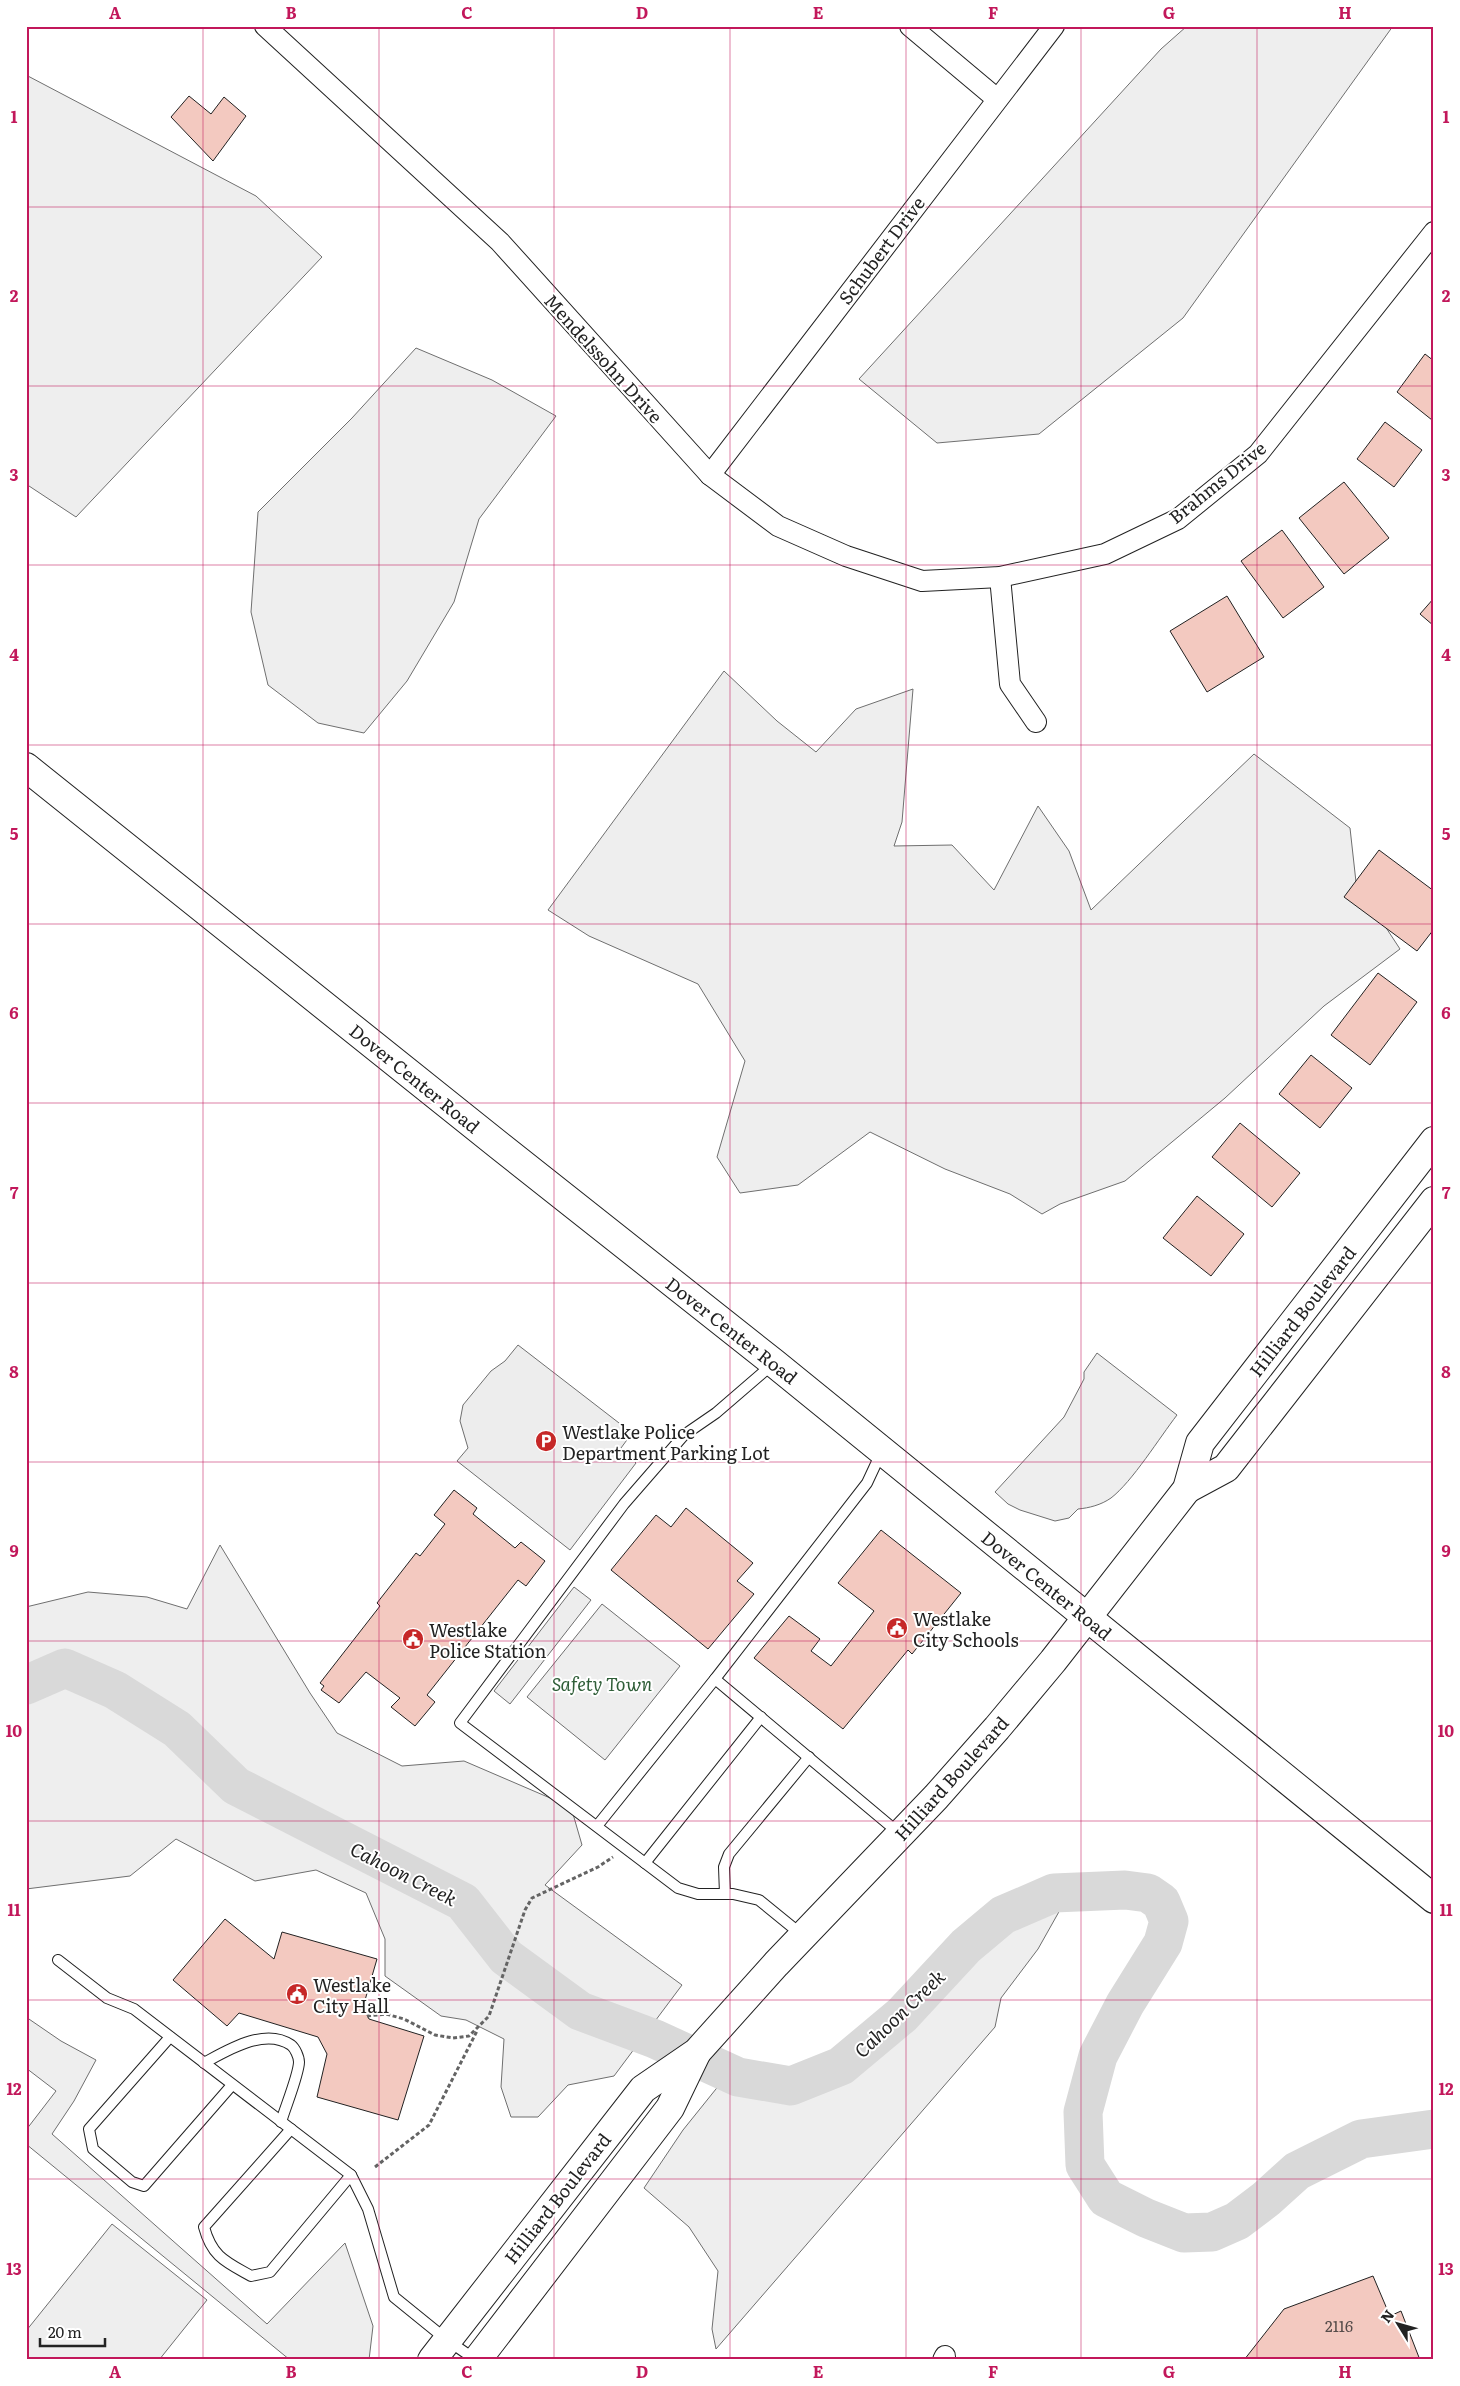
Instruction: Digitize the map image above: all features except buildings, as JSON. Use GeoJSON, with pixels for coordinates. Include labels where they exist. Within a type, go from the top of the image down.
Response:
{"type":"FeatureCollection","features":[{"type":"Feature","properties":{"kind":"main road","name":"Dover Center Road"},"geometry":{"type":"LineString","coordinates":[[26,766],[774,1363],[1434,1898]]}},
{"type":"Feature","properties":{"kind":"main road","name":"Hilliard Boulevard"},"geometry":{"type":"LineString","coordinates":[[439,2350],[643,2089],[697,2052],[742,2000],[900,1834],[997,1728],[1187,1489],[1200,1443],[1434,1141]]}},
{"type":"Feature","properties":{"kind":"main road","name":"Hilliard Boulevard"},"geometry":{"type":"LineString","coordinates":[[1187,1489],[1226,1468],[1434,1201]]}},
{"type":"Feature","properties":{"kind":"main road","name":"Hilliard Boulevard"},"geometry":{"type":"LineString","coordinates":[[476,2360],[670,2108],[697,2052]]}},
{"type":"Feature","properties":{"kind":"street","name":"Mendelssohn Drive"},"geometry":{"type":"LineString","coordinates":[[265,26],[500,242],[710,474],[778,526],[846,556],[922,581],[1000,577]]}},
{"type":"Feature","properties":{"kind":"street"},"geometry":{"type":"LineString","coordinates":[[910,26],[997,98]]}},
{"type":"Feature","properties":{"kind":"street","name":"Schubert Drive"},"geometry":{"type":"LineString","coordinates":[[710,474],[1054,26]]}},
{"type":"Feature","properties":{"kind":"street","name":"Brahms Drive"},"geometry":{"type":"LineString","coordinates":[[1000,577],[1105,554],[1178,520],[1258,454],[1434,232]]}},
{"type":"Feature","properties":{"kind":"street"},"geometry":{"type":"LineString","coordinates":[[1000,577],[1010,684],[1036,722]]}},
{"type":"Feature","properties":{"kind":"lane"},"geometry":{"type":"LineString","coordinates":[[774,1363],[716,1413],[684,1435],[648,1475],[624,1504],[460,1723],[678,1888],[698,1894],[725,1894],[760,1900],[803,1936]]}},
{"type":"Feature","properties":{"kind":"lane"},"geometry":{"type":"LineString","coordinates":[[597,1826],[715,1679],[867,1483],[882,1450]]}},
{"type":"Feature","properties":{"kind":"lane"},"geometry":{"type":"LineString","coordinates":[[715,1679],[900,1834]]}},
{"type":"Feature","properties":{"kind":"lane"},"geometry":{"type":"LineString","coordinates":[[645,1863],[761,1717]]}},
{"type":"Feature","properties":{"kind":"lane"},"geometry":{"type":"LineString","coordinates":[[725,1894],[724,1867],[729,1854],[809,1757]]}},
{"type":"Feature","properties":{"kind":"lane"},"geometry":{"type":"LineString","coordinates":[[58,1960],[106,1998],[134,2009],[351,2176],[368,2210],[394,2297],[439,2350],[476,2360]]}},
{"type":"Feature","properties":{"kind":"lane"},"geometry":{"type":"LineString","coordinates":[[170,2037],[89,2129],[93,2149],[132,2182],[144,2186],[232,2085]]}},
{"type":"Feature","properties":{"kind":"lane"},"geometry":{"type":"LineString","coordinates":[[204,2063],[239,2045],[267,2038],[283,2040],[294,2048],[299,2062],[281,2122]]}},
{"type":"Feature","properties":{"kind":"lane"},"geometry":{"type":"LineString","coordinates":[[291,2129],[204,2227],[208,2244],[223,2260],[251,2276],[270,2272],[351,2176]]}},
{"type":"Feature","properties":{"kind":"path"},"geometry":{"type":"LineString","coordinates":[[375,2168],[429,2125],[478,2030],[489,2016],[525,1910],[532,1898],[598,1867],[624,1847]]}},
{"type":"Feature","properties":{"kind":"path"},"geometry":{"type":"LineString","coordinates":[[368,2016],[386,2014],[404,2019],[435,2035],[453,2038],[469,2036],[478,2030]]}},
{"type":"Feature","properties":{"kind":"green space"},"geometry":{"type":"Polygon","coordinates":[[[1187,26],[1393,26],[1183,318],[1039,434],[937,443],[859,379],[1161,49],[1187,26]]]}},
{"type":"Feature","properties":{"kind":"green space"},"geometry":{"type":"Polygon","coordinates":[[[26,75],[256,196],[322,257],[76,517],[26,484],[26,75]]]}},
{"type":"Feature","properties":{"kind":"green space"},"geometry":{"type":"Polygon","coordinates":[[[416,348],[492,380],[556,416],[479,519],[454,602],[407,681],[364,733],[318,723],[268,685],[251,612],[258,512],[352,418],[416,348]]]}},
{"type":"Feature","properties":{"kind":"green space"},"geometry":{"type":"Polygon","coordinates":[[[724,671],[777,721],[816,752],[856,709],[913,689],[902,822],[894,846],[952,845],[994,890],[1038,806],[1069,851],[1091,910],[1254,754],[1350,828],[1356,882],[1400,949],[1324,1006],[1225,1098],[1125,1181],[1060,1204],[1042,1214],[1010,1194],[945,1169],[870,1132],[798,1185],[740,1193],[717,1157],[745,1061],[698,984],[589,936],[548,910],[724,671]]]}},
{"type":"Feature","properties":{"kind":"green space"},"geometry":{"type":"Polygon","coordinates":[[[1097,1353],[1177,1415],[1146,1459],[1111,1498],[1095,1506],[1078,1509],[1069,1518],[1055,1521],[1020,1510],[1008,1504],[995,1492],[1064,1417],[1084,1379],[1084,1372],[1097,1353]]]}},
{"type":"Feature","properties":{"kind":"green space"},"geometry":{"type":"Polygon","coordinates":[[[220,1545],[310,1693],[337,1733],[402,1766],[464,1761],[571,1807],[582,1845],[545,1885],[682,1985],[614,2076],[568,2085],[538,2117],[511,2117],[501,2087],[504,2039],[466,2020],[441,2016],[385,1976],[385,1939],[366,1893],[316,1870],[255,1881],[176,1839],[130,1876],[26,1889],[26,1607],[88,1592],[147,1597],[187,1609],[220,1545]]]}},
{"type":"Feature","properties":{"kind":"green space","name":"Safety Town"},"geometry":{"type":"Polygon","coordinates":[[[602,1604],[680,1666],[605,1760],[527,1697],[602,1604]]]}},
{"type":"Feature","properties":{"kind":"green space"},"geometry":{"type":"Polygon","coordinates":[[[1054,1893],[1065,1901],[1038,1949],[1001,1998],[995,2027],[716,2349],[712,2329],[718,2271],[689,2227],[644,2188],[683,2130],[720,2084],[738,2077],[791,2086],[841,2066],[902,2015],[966,1946],[1003,1915],[1054,1893]]]}},
{"type":"Feature","properties":{"kind":"green space"},"geometry":{"type":"Polygon","coordinates":[[[26,2017],[61,2041],[96,2060],[74,2101],[52,2134],[267,2324],[345,2243],[373,2326],[369,2360],[290,2360],[26,2144],[26,2130],[56,2091],[26,2068],[26,2017]]]}},
{"type":"Feature","properties":{"kind":"green space"},"geometry":{"type":"Polygon","coordinates":[[[112,2224],[207,2300],[159,2360],[26,2360],[26,2331],[112,2224]]]}},
{"type":"Feature","properties":{"kind":"shaded area","name":"Westlake Police Department Parking Lot"},"geometry":{"type":"Polygon","coordinates":[[[518,1345],[632,1433],[621,1448],[636,1463],[570,1550],[457,1461],[468,1448],[460,1421],[463,1405],[491,1371],[505,1361],[518,1345]]]}},
{"type":"Feature","properties":{"kind":"shaded area"},"geometry":{"type":"Polygon","coordinates":[[[574,1587],[591,1600],[510,1704],[494,1691],[574,1587]]]}},
{"type":"Feature","properties":{"kind":"waterway","name":"Cahoon Creek"},"geometry":{"type":"LineString","coordinates":[[26,1685],[65,1668],[115,1690],[177,1729],[236,1786],[463,1902],[506,1957],[580,2011],[655,2039],[738,2077],[791,2086],[841,2066],[902,2015],[966,1946],[1003,1915],[1054,1893],[1125,1890],[1148,1893],[1161,1902],[1169,1921],[1163,1943],[1125,2004],[1098,2056],[1083,2112],[1085,2165],[1106,2198],[1146,2218],[1184,2233],[1212,2232],[1237,2221],[1266,2199],[1297,2171],[1361,2139],[1434,2129]]}},
{"type":"Feature","properties":{"kind":"place","name":"Westlake Police Department Parking Lot"},"geometry":{"type":"Point","coordinates":[546,1441]}},
{"type":"Feature","properties":{"kind":"place","name":"Westlake City Schools"},"geometry":{"type":"Point","coordinates":[897,1628]}},
{"type":"Feature","properties":{"kind":"place","name":"Westlake Police Station"},"geometry":{"type":"Point","coordinates":[413,1639]}},
{"type":"Feature","properties":{"kind":"place","name":"Westlake City Hall"},"geometry":{"type":"Point","coordinates":[297,1994]}}]}
